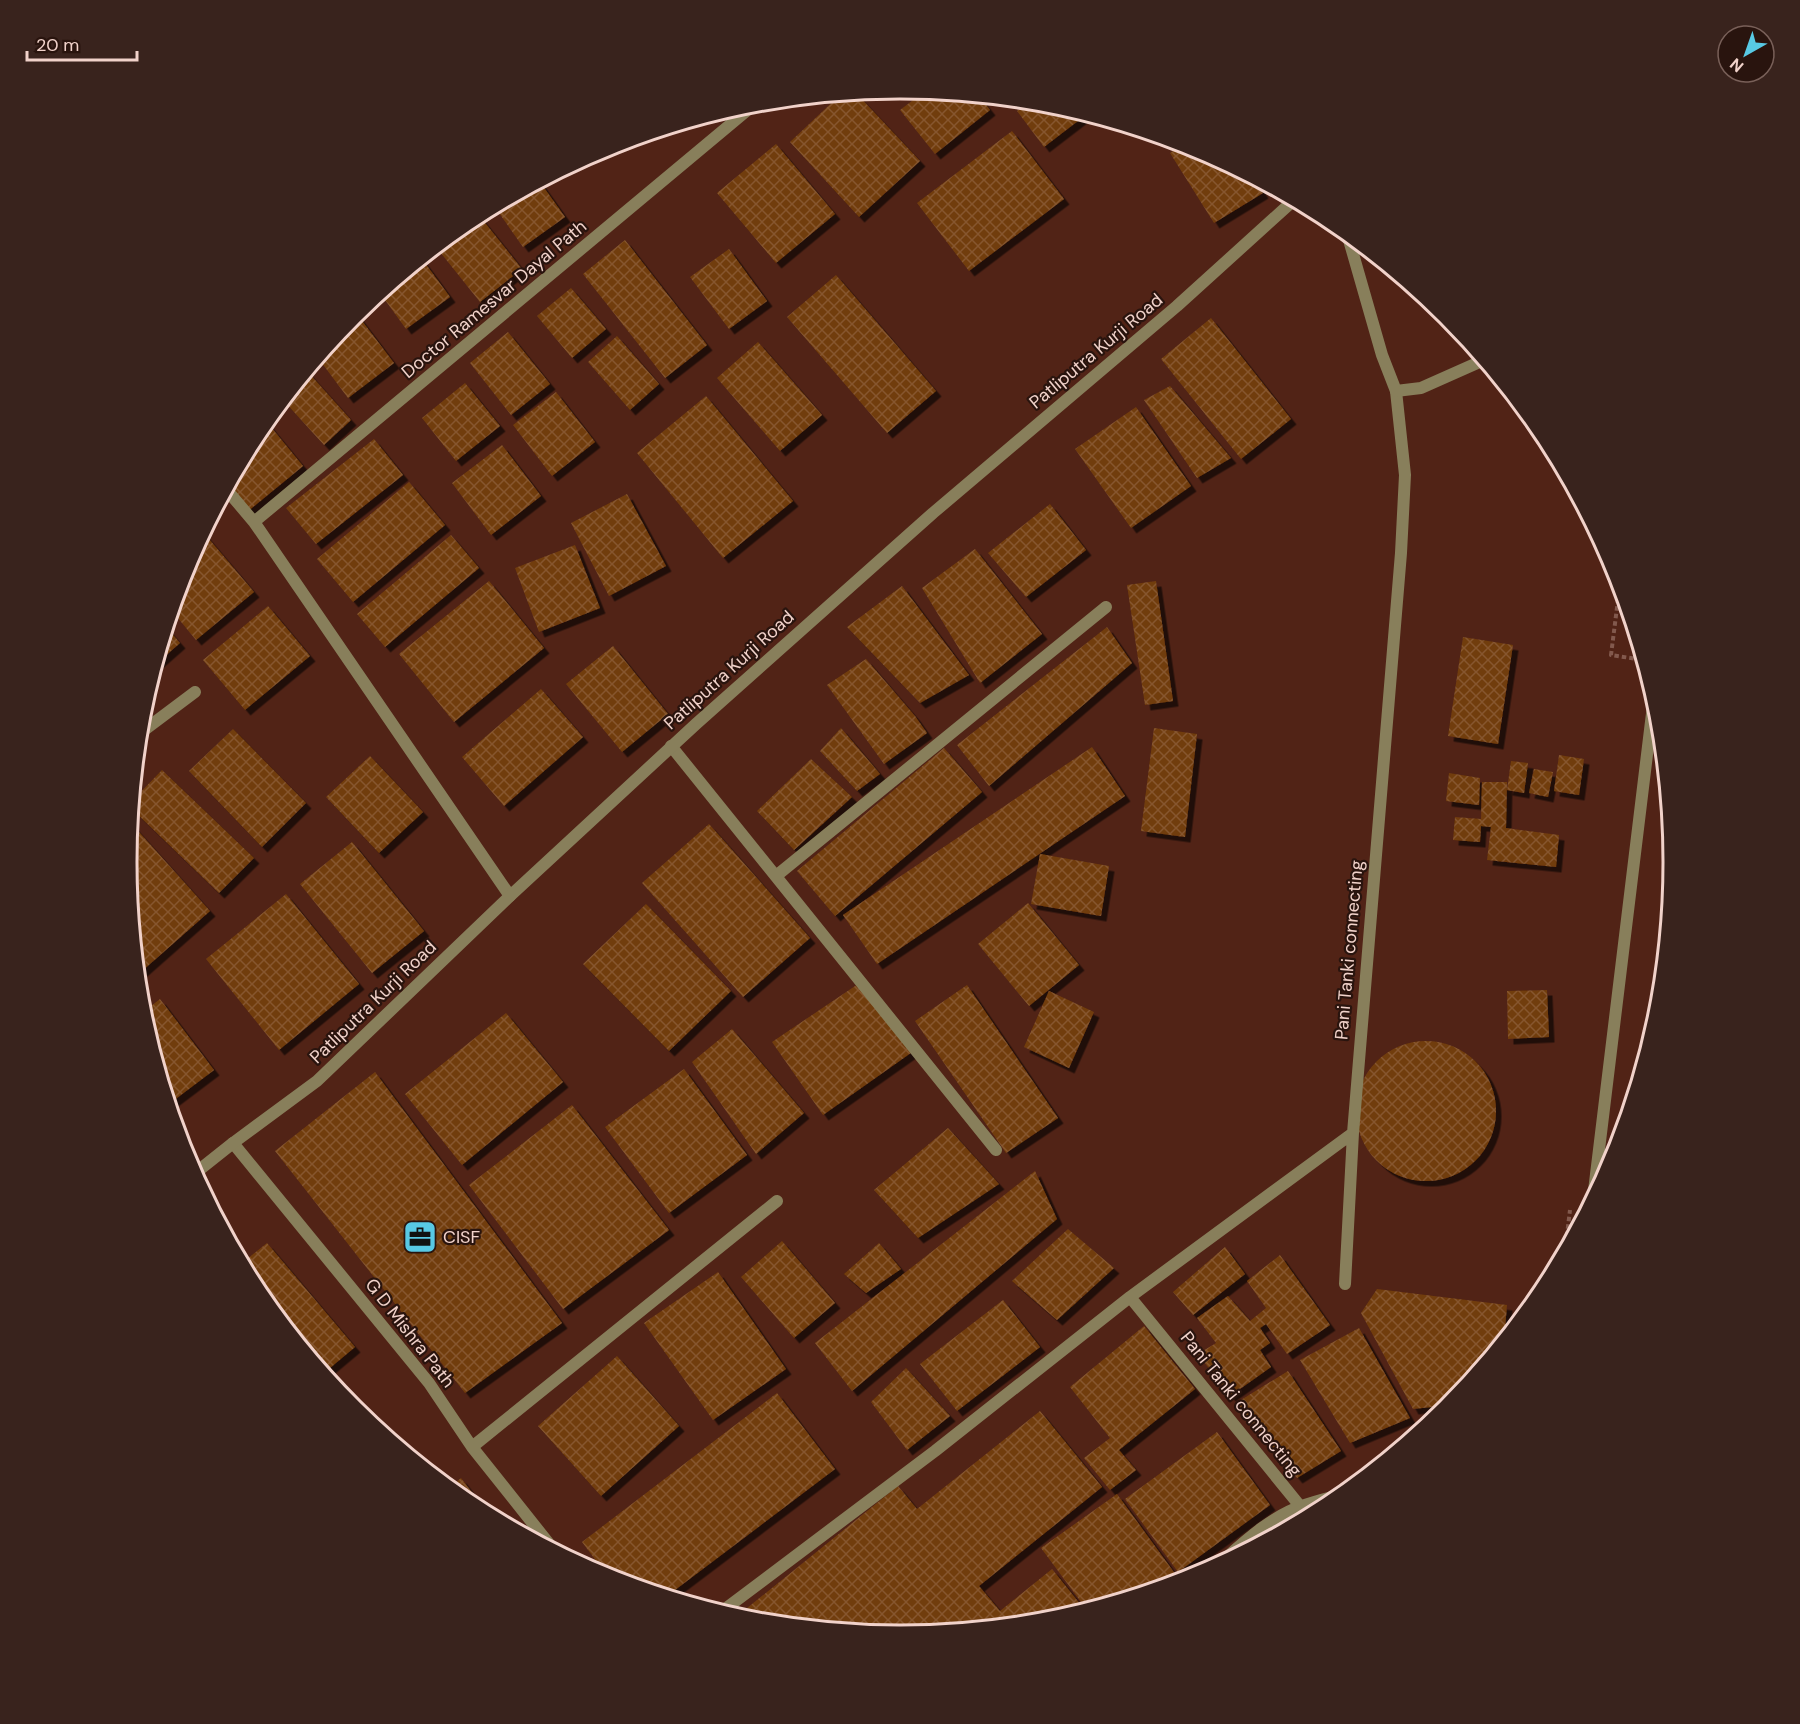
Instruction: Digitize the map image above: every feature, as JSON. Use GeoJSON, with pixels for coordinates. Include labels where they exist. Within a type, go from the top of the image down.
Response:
{"type":"FeatureCollection","features":[{"type":"Feature","properties":{"kind":"street","name":"Doctor Ramesvar Dayal Path"},"geometry":{"type":"LineString","coordinates":[[254,522],[740,117]]}},
{"type":"Feature","properties":{"kind":"street","name":"Patliputra Kurji Road"},"geometry":{"type":"LineString","coordinates":[[202,1168],[317,1081],[671,746],[933,513],[1177,306],[1288,205]]}},
{"type":"Feature","properties":{"kind":"street","name":"Pani Tanki connecting"},"geometry":{"type":"LineString","coordinates":[[1345,1284],[1353,1133],[1405,476],[1396,391],[1382,355],[1351,248]]}},
{"type":"Feature","properties":{"kind":"street"},"geometry":{"type":"LineString","coordinates":[[1396,391],[1421,388],[1477,363]]}},
{"type":"Feature","properties":{"kind":"street"},"geometry":{"type":"LineString","coordinates":[[231,495],[254,522],[510,896]]}},
{"type":"Feature","properties":{"kind":"street"},"geometry":{"type":"LineString","coordinates":[[776,876],[1106,607]]}},
{"type":"Feature","properties":{"kind":"street"},"geometry":{"type":"LineString","coordinates":[[150,727],[195,692]]}},
{"type":"Feature","properties":{"kind":"street"},"geometry":{"type":"LineString","coordinates":[[1596,1173],[1650,727]]}},
{"type":"Feature","properties":{"kind":"street"},"geometry":{"type":"LineString","coordinates":[[671,746],[996,1150]]}},
{"type":"Feature","properties":{"kind":"street"},"geometry":{"type":"LineString","coordinates":[[730,1605],[935,1451],[1130,1297],[1353,1133]]}},
{"type":"Feature","properties":{"kind":"street","name":"G D Mishra Path"},"geometry":{"type":"LineString","coordinates":[[233,1143],[429,1383],[472,1447],[542,1535]]}},
{"type":"Feature","properties":{"kind":"street"},"geometry":{"type":"LineString","coordinates":[[472,1447],[777,1201]]}},
{"type":"Feature","properties":{"kind":"street","name":"Pani Tanki connecting"},"geometry":{"type":"LineString","coordinates":[[1130,1297],[1300,1506]]}},
{"type":"Feature","properties":{"kind":"street"},"geometry":{"type":"LineString","coordinates":[[1243,1543],[1276,1519],[1300,1506],[1315,1502]]}},
{"type":"Feature","properties":{"kind":"path"},"geometry":{"type":"LineString","coordinates":[[1618,603],[1611,655],[1635,659]]}},
{"type":"Feature","properties":{"kind":"building"},"geometry":{"type":"Polygon","coordinates":[[[863,100],[920,161],[859,217],[790,142],[832,103],[863,100]]]}},
{"type":"Feature","properties":{"kind":"building"},"geometry":{"type":"Polygon","coordinates":[[[914,100],[986,105],[990,110],[935,154],[900,110],[914,100]]]}},
{"type":"Feature","properties":{"kind":"building"},"geometry":{"type":"Polygon","coordinates":[[[1019,109],[1078,121],[1044,147],[1017,111],[1019,109]]]}},
{"type":"Feature","properties":{"kind":"building"},"geometry":{"type":"Polygon","coordinates":[[[1012,131],[1064,199],[969,271],[917,203],[1012,131]]]}},
{"type":"Feature","properties":{"kind":"building"},"geometry":{"type":"Polygon","coordinates":[[[776,144],[835,214],[776,263],[717,193],[776,144]]]}},
{"type":"Feature","properties":{"kind":"building"},"geometry":{"type":"Polygon","coordinates":[[[1174,150],[1192,157],[1263,193],[1214,223],[1170,153],[1174,150]]]}},
{"type":"Feature","properties":{"kind":"building"},"geometry":{"type":"Polygon","coordinates":[[[544,188],[565,217],[523,247],[499,213],[544,188]]]}},
{"type":"Feature","properties":{"kind":"building"},"geometry":{"type":"Polygon","coordinates":[[[485,222],[522,269],[480,302],[441,253],[485,222]]]}},
{"type":"Feature","properties":{"kind":"building"},"geometry":{"type":"Polygon","coordinates":[[[625,240],[707,345],[665,378],[583,274],[625,240]]]}},
{"type":"Feature","properties":{"kind":"building"},"geometry":{"type":"Polygon","coordinates":[[[729,249],[767,301],[729,329],[690,277],[729,249]]]}},
{"type":"Feature","properties":{"kind":"building"},"geometry":{"type":"Polygon","coordinates":[[[426,265],[450,297],[406,329],[385,299],[426,265]]]}},
{"type":"Feature","properties":{"kind":"building"},"geometry":{"type":"Polygon","coordinates":[[[836,275],[936,391],[887,433],[787,317],[836,275]]]}},
{"type":"Feature","properties":{"kind":"building"},"geometry":{"type":"Polygon","coordinates":[[[571,288],[606,329],[572,358],[537,316],[571,288]]]}},
{"type":"Feature","properties":{"kind":"building"},"geometry":{"type":"Polygon","coordinates":[[[1211,318],[1291,419],[1241,459],[1161,359],[1211,318]]]}},
{"type":"Feature","properties":{"kind":"building"},"geometry":{"type":"Polygon","coordinates":[[[362,320],[394,363],[348,398],[322,364],[362,320]]]}},
{"type":"Feature","properties":{"kind":"building"},"geometry":{"type":"Polygon","coordinates":[[[508,332],[550,384],[511,415],[470,363],[508,332]]]}},
{"type":"Feature","properties":{"kind":"building"},"geometry":{"type":"Polygon","coordinates":[[[617,336],[659,384],[630,410],[588,362],[617,336]]]}},
{"type":"Feature","properties":{"kind":"building"},"geometry":{"type":"Polygon","coordinates":[[[758,342],[822,415],[780,451],[717,378],[758,342]]]}},
{"type":"Feature","properties":{"kind":"building"},"geometry":{"type":"Polygon","coordinates":[[[312,377],[351,420],[324,445],[289,406],[312,377]]]}},
{"type":"Feature","properties":{"kind":"building"},"geometry":{"type":"Polygon","coordinates":[[[465,383],[500,426],[456,461],[422,418],[465,383]]]}},
{"type":"Feature","properties":{"kind":"building"},"geometry":{"type":"Polygon","coordinates":[[[1170,386],[1231,458],[1197,478],[1144,400],[1170,386]]]}},
{"type":"Feature","properties":{"kind":"building"},"geometry":{"type":"Polygon","coordinates":[[[556,392],[595,442],[552,476],[513,425],[556,392]]]}},
{"type":"Feature","properties":{"kind":"building"},"geometry":{"type":"Polygon","coordinates":[[[706,396],[793,501],[723,558],[637,453],[706,396]]]}},
{"type":"Feature","properties":{"kind":"building"},"geometry":{"type":"Polygon","coordinates":[[[1136,407],[1191,486],[1131,528],[1075,449],[1136,407]]]}},
{"type":"Feature","properties":{"kind":"building"},"geometry":{"type":"Polygon","coordinates":[[[273,429],[303,466],[247,512],[232,494],[273,429]]]}},
{"type":"Feature","properties":{"kind":"building"},"geometry":{"type":"Polygon","coordinates":[[[374,439],[403,475],[316,544],[286,508],[374,439]]]}},
{"type":"Feature","properties":{"kind":"building"},"geometry":{"type":"Polygon","coordinates":[[[502,445],[541,496],[491,535],[452,483],[502,445]]]}},
{"type":"Feature","properties":{"kind":"building"},"geometry":{"type":"Polygon","coordinates":[[[409,482],[445,525],[353,602],[317,559],[409,482]]]}},
{"type":"Feature","properties":{"kind":"building"},"geometry":{"type":"Polygon","coordinates":[[[627,494],[666,566],[609,596],[571,523],[627,494]]]}},
{"type":"Feature","properties":{"kind":"building"},"geometry":{"type":"Polygon","coordinates":[[[1050,504],[1086,550],[1026,597],[988,553],[1050,504]]]}},
{"type":"Feature","properties":{"kind":"building"},"geometry":{"type":"Polygon","coordinates":[[[451,535],[479,568],[385,647],[357,614],[451,535]]]}},
{"type":"Feature","properties":{"kind":"building"},"geometry":{"type":"Polygon","coordinates":[[[209,539],[254,592],[196,640],[177,617],[209,539]]]}},
{"type":"Feature","properties":{"kind":"building"},"geometry":{"type":"Polygon","coordinates":[[[575,545],[600,608],[539,632],[515,568],[575,545]]]}},
{"type":"Feature","properties":{"kind":"building"},"geometry":{"type":"Polygon","coordinates":[[[975,549],[1042,634],[980,683],[922,588],[975,549]]]}},
{"type":"Feature","properties":{"kind":"building"},"geometry":{"type":"Polygon","coordinates":[[[489,581],[544,648],[454,722],[399,654],[489,581]]]}},
{"type":"Feature","properties":{"kind":"building"},"geometry":{"type":"Polygon","coordinates":[[[1156,581],[1173,701],[1145,705],[1127,585],[1156,581]]]}},
{"type":"Feature","properties":{"kind":"building"},"geometry":{"type":"Polygon","coordinates":[[[902,586],[969,675],[920,703],[847,627],[902,586]]]}},
{"type":"Feature","properties":{"kind":"building"},"geometry":{"type":"Polygon","coordinates":[[[268,606],[310,656],[245,710],[203,660],[268,606]]]}},
{"type":"Feature","properties":{"kind":"building"},"geometry":{"type":"Polygon","coordinates":[[[1107,627],[1132,663],[989,786],[957,745],[1107,627]]]}},
{"type":"Feature","properties":{"kind":"building"},"geometry":{"type":"Polygon","coordinates":[[[172,634],[180,643],[166,656],[172,634]]]}},
{"type":"Feature","properties":{"kind":"building"},"geometry":{"type":"Polygon","coordinates":[[[1463,637],[1513,645],[1498,744],[1448,736],[1463,637]]]}},
{"type":"Feature","properties":{"kind":"building"},"geometry":{"type":"Polygon","coordinates":[[[613,646],[668,714],[622,752],[566,684],[613,646]]]}},
{"type":"Feature","properties":{"kind":"building"},"geometry":{"type":"Polygon","coordinates":[[[866,659],[927,733],[884,764],[827,685],[866,659]]]}},
{"type":"Feature","properties":{"kind":"building"},"geometry":{"type":"Polygon","coordinates":[[[541,689],[583,737],[504,806],[462,757],[541,689]]]}},
{"type":"Feature","properties":{"kind":"building"},"geometry":{"type":"Polygon","coordinates":[[[841,728],[880,774],[857,791],[820,751],[841,728]]]}},
{"type":"Feature","properties":{"kind":"building"},"geometry":{"type":"Polygon","coordinates":[[[1154,728],[1197,734],[1185,837],[1141,831],[1154,728]]]}},
{"type":"Feature","properties":{"kind":"building"},"geometry":{"type":"Polygon","coordinates":[[[233,729],[306,803],[262,847],[189,771],[233,729]]]}},
{"type":"Feature","properties":{"kind":"building"},"geometry":{"type":"Polygon","coordinates":[[[1092,747],[1125,796],[877,964],[843,915],[1092,747]]]}},
{"type":"Feature","properties":{"kind":"building"},"geometry":{"type":"Polygon","coordinates":[[[944,748],[982,792],[835,916],[797,871],[944,748]]]}},
{"type":"Feature","properties":{"kind":"building"},"geometry":{"type":"Polygon","coordinates":[[[1559,755],[1584,759],[1579,795],[1554,791],[1559,755]]]}},
{"type":"Feature","properties":{"kind":"building"},"geometry":{"type":"Polygon","coordinates":[[[370,756],[423,812],[379,853],[326,797],[370,756]]]}},
{"type":"Feature","properties":{"kind":"building"},"geometry":{"type":"Polygon","coordinates":[[[811,759],[852,797],[794,850],[757,811],[811,759]]]}},
{"type":"Feature","properties":{"kind":"building"},"geometry":{"type":"Polygon","coordinates":[[[1511,761],[1528,763],[1524,793],[1507,790],[1511,761]]]}},
{"type":"Feature","properties":{"kind":"building"},"geometry":{"type":"Polygon","coordinates":[[[1534,769],[1553,772],[1548,797],[1529,793],[1534,769]]]}},
{"type":"Feature","properties":{"kind":"building"},"geometry":{"type":"Polygon","coordinates":[[[162,770],[254,858],[219,893],[139,816],[141,792],[162,770]]]}},
{"type":"Feature","properties":{"kind":"building"},"geometry":{"type":"Polygon","coordinates":[[[1449,773],[1480,778],[1479,805],[1446,801],[1449,773]]]}},
{"type":"Feature","properties":{"kind":"building"},"geometry":{"type":"Polygon","coordinates":[[[1482,782],[1507,782],[1506,828],[1559,835],[1556,867],[1487,860],[1491,827],[1481,826],[1480,842],[1453,840],[1455,817],[1481,819],[1482,782]]]}},
{"type":"Feature","properties":{"kind":"building"},"geometry":{"type":"Polygon","coordinates":[[[709,824],[810,938],[743,997],[642,883],[709,824]]]}},
{"type":"Feature","properties":{"kind":"building"},"geometry":{"type":"Polygon","coordinates":[[[138,831],[210,911],[145,968],[139,912],[138,831]]]}},
{"type":"Feature","properties":{"kind":"building"},"geometry":{"type":"Polygon","coordinates":[[[352,842],[424,931],[372,973],[300,884],[352,842]]]}},
{"type":"Feature","properties":{"kind":"building"},"geometry":{"type":"Polygon","coordinates":[[[1040,854],[1109,866],[1101,916],[1031,904],[1040,854]]]}},
{"type":"Feature","properties":{"kind":"building"},"geometry":{"type":"Polygon","coordinates":[[[286,894],[359,984],[279,1050],[206,959],[286,894]]]}},
{"type":"Feature","properties":{"kind":"building"},"geometry":{"type":"Polygon","coordinates":[[[1028,903],[1079,965],[1029,1006],[978,944],[1028,903]]]}},
{"type":"Feature","properties":{"kind":"building"},"geometry":{"type":"Polygon","coordinates":[[[646,904],[731,991],[669,1051],[583,964],[646,904]]]}},
{"type":"Feature","properties":{"kind":"building"},"geometry":{"type":"Polygon","coordinates":[[[861,982],[915,1050],[823,1115],[772,1042],[861,982]]]}},
{"type":"Feature","properties":{"kind":"building"},"geometry":{"type":"Polygon","coordinates":[[[967,985],[1058,1118],[1006,1153],[915,1021],[967,985]]]}},
{"type":"Feature","properties":{"kind":"building"},"geometry":{"type":"Polygon","coordinates":[[[1547,990],[1549,1037],[1508,1039],[1507,991],[1547,990]]]}},
{"type":"Feature","properties":{"kind":"building"},"geometry":{"type":"Polygon","coordinates":[[[1049,991],[1094,1012],[1069,1068],[1024,1047],[1049,991]]]}},
{"type":"Feature","properties":{"kind":"building"},"geometry":{"type":"Polygon","coordinates":[[[160,999],[214,1070],[175,1100],[163,1059],[151,1006],[160,999]]]}},
{"type":"Feature","properties":{"kind":"building"},"geometry":{"type":"Polygon","coordinates":[[[506,1013],[563,1082],[462,1165],[405,1094],[506,1013]]]}},
{"type":"Feature","properties":{"kind":"building"},"geometry":{"type":"Polygon","coordinates":[[[732,1029],[804,1113],[756,1154],[692,1062],[732,1029]]]}},
{"type":"Feature","properties":{"kind":"building"},"geometry":{"type":"Polygon","coordinates":[[[1426,1041],[1453,1047],[1465,1053],[1475,1062],[1484,1072],[1490,1084],[1496,1111],[1490,1138],[1484,1150],[1475,1160],[1465,1169],[1453,1175],[1426,1181],[1399,1175],[1387,1169],[1377,1160],[1368,1150],[1362,1138],[1356,1111],[1362,1084],[1368,1072],[1377,1062],[1387,1053],[1399,1047],[1426,1041]]]}},
{"type":"Feature","properties":{"kind":"building"},"geometry":{"type":"Polygon","coordinates":[[[684,1069],[747,1155],[669,1213],[605,1127],[684,1069]]]}},
{"type":"Feature","properties":{"kind":"building","name":"CISF"},"geometry":{"type":"Polygon","coordinates":[[[375,1072],[562,1323],[465,1393],[275,1151],[375,1072]]]}},
{"type":"Feature","properties":{"kind":"building"},"geometry":{"type":"Polygon","coordinates":[[[572,1105],[669,1230],[563,1309],[469,1185],[572,1105]]]}},
{"type":"Feature","properties":{"kind":"building"},"geometry":{"type":"Polygon","coordinates":[[[948,1128],[999,1184],[918,1238],[874,1190],[948,1128]]]}},
{"type":"Feature","properties":{"kind":"building"},"geometry":{"type":"Polygon","coordinates":[[[1035,1171],[1057,1219],[852,1391],[815,1343],[1035,1171]]]}},
{"type":"Feature","properties":{"kind":"building"},"geometry":{"type":"Polygon","coordinates":[[[1068,1229],[1114,1268],[1057,1320],[1012,1281],[1068,1229]]]}},
{"type":"Feature","properties":{"kind":"building"},"geometry":{"type":"Polygon","coordinates":[[[782,1241],[835,1303],[794,1338],[741,1277],[782,1241]]]}},
{"type":"Feature","properties":{"kind":"building"},"geometry":{"type":"Polygon","coordinates":[[[267,1243],[355,1347],[329,1369],[295,1326],[248,1258],[267,1243]]]}},
{"type":"Feature","properties":{"kind":"building"},"geometry":{"type":"Polygon","coordinates":[[[879,1243],[901,1269],[866,1293],[844,1274],[879,1243]]]}},
{"type":"Feature","properties":{"kind":"building"},"geometry":{"type":"Polygon","coordinates":[[[1225,1247],[1245,1274],[1193,1315],[1173,1292],[1225,1247]]]}},
{"type":"Feature","properties":{"kind":"building"},"geometry":{"type":"Polygon","coordinates":[[[1280,1255],[1330,1325],[1287,1354],[1266,1324],[1260,1328],[1270,1343],[1260,1350],[1271,1367],[1230,1396],[1198,1354],[1216,1343],[1197,1318],[1228,1296],[1250,1321],[1266,1308],[1247,1281],[1280,1255]]]}},
{"type":"Feature","properties":{"kind":"building"},"geometry":{"type":"Polygon","coordinates":[[[718,1272],[786,1369],[713,1420],[644,1323],[718,1272]]]}},
{"type":"Feature","properties":{"kind":"building"},"geometry":{"type":"Polygon","coordinates":[[[1377,1289],[1507,1305],[1505,1326],[1474,1365],[1435,1407],[1413,1409],[1361,1313],[1377,1289]]]}},
{"type":"Feature","properties":{"kind":"building"},"geometry":{"type":"Polygon","coordinates":[[[1003,1300],[1040,1347],[957,1411],[920,1364],[1003,1300]]]}},
{"type":"Feature","properties":{"kind":"building"},"geometry":{"type":"Polygon","coordinates":[[[1144,1326],[1195,1389],[1119,1450],[1136,1470],[1110,1490],[1084,1458],[1110,1438],[1070,1387],[1144,1326]]]}},
{"type":"Feature","properties":{"kind":"building"},"geometry":{"type":"Polygon","coordinates":[[[1359,1328],[1410,1418],[1350,1443],[1300,1360],[1359,1328]]]}},
{"type":"Feature","properties":{"kind":"building"},"geometry":{"type":"Polygon","coordinates":[[[617,1356],[679,1426],[601,1496],[538,1426],[617,1356]]]}},
{"type":"Feature","properties":{"kind":"building"},"geometry":{"type":"Polygon","coordinates":[[[906,1368],[950,1416],[907,1450],[871,1402],[906,1368]]]}},
{"type":"Feature","properties":{"kind":"building"},"geometry":{"type":"Polygon","coordinates":[[[1288,1371],[1341,1451],[1297,1478],[1236,1403],[1288,1371]]]}},
{"type":"Feature","properties":{"kind":"building"},"geometry":{"type":"Polygon","coordinates":[[[777,1393],[835,1469],[674,1591],[597,1562],[582,1542],[777,1393]]]}},
{"type":"Feature","properties":{"kind":"building"},"geometry":{"type":"Polygon","coordinates":[[[1040,1411],[1102,1487],[979,1586],[1000,1611],[1052,1569],[1079,1603],[1000,1618],[900,1625],[800,1618],[746,1609],[898,1486],[917,1509],[1040,1411]]]}},
{"type":"Feature","properties":{"kind":"building"},"geometry":{"type":"Polygon","coordinates":[[[1217,1432],[1270,1505],[1178,1572],[1125,1499],[1217,1432]]]}},
{"type":"Feature","properties":{"kind":"building"},"geometry":{"type":"Polygon","coordinates":[[[461,1478],[473,1494],[456,1482],[461,1478]]]}},
{"type":"Feature","properties":{"kind":"building"},"geometry":{"type":"Polygon","coordinates":[[[1117,1494],[1175,1574],[1145,1585],[1081,1603],[1041,1548],[1117,1494]]]}},
{"type":"Feature","properties":{"kind":"place","name":"CISF"},"geometry":{"type":"Point","coordinates":[420,1237]}}]}
